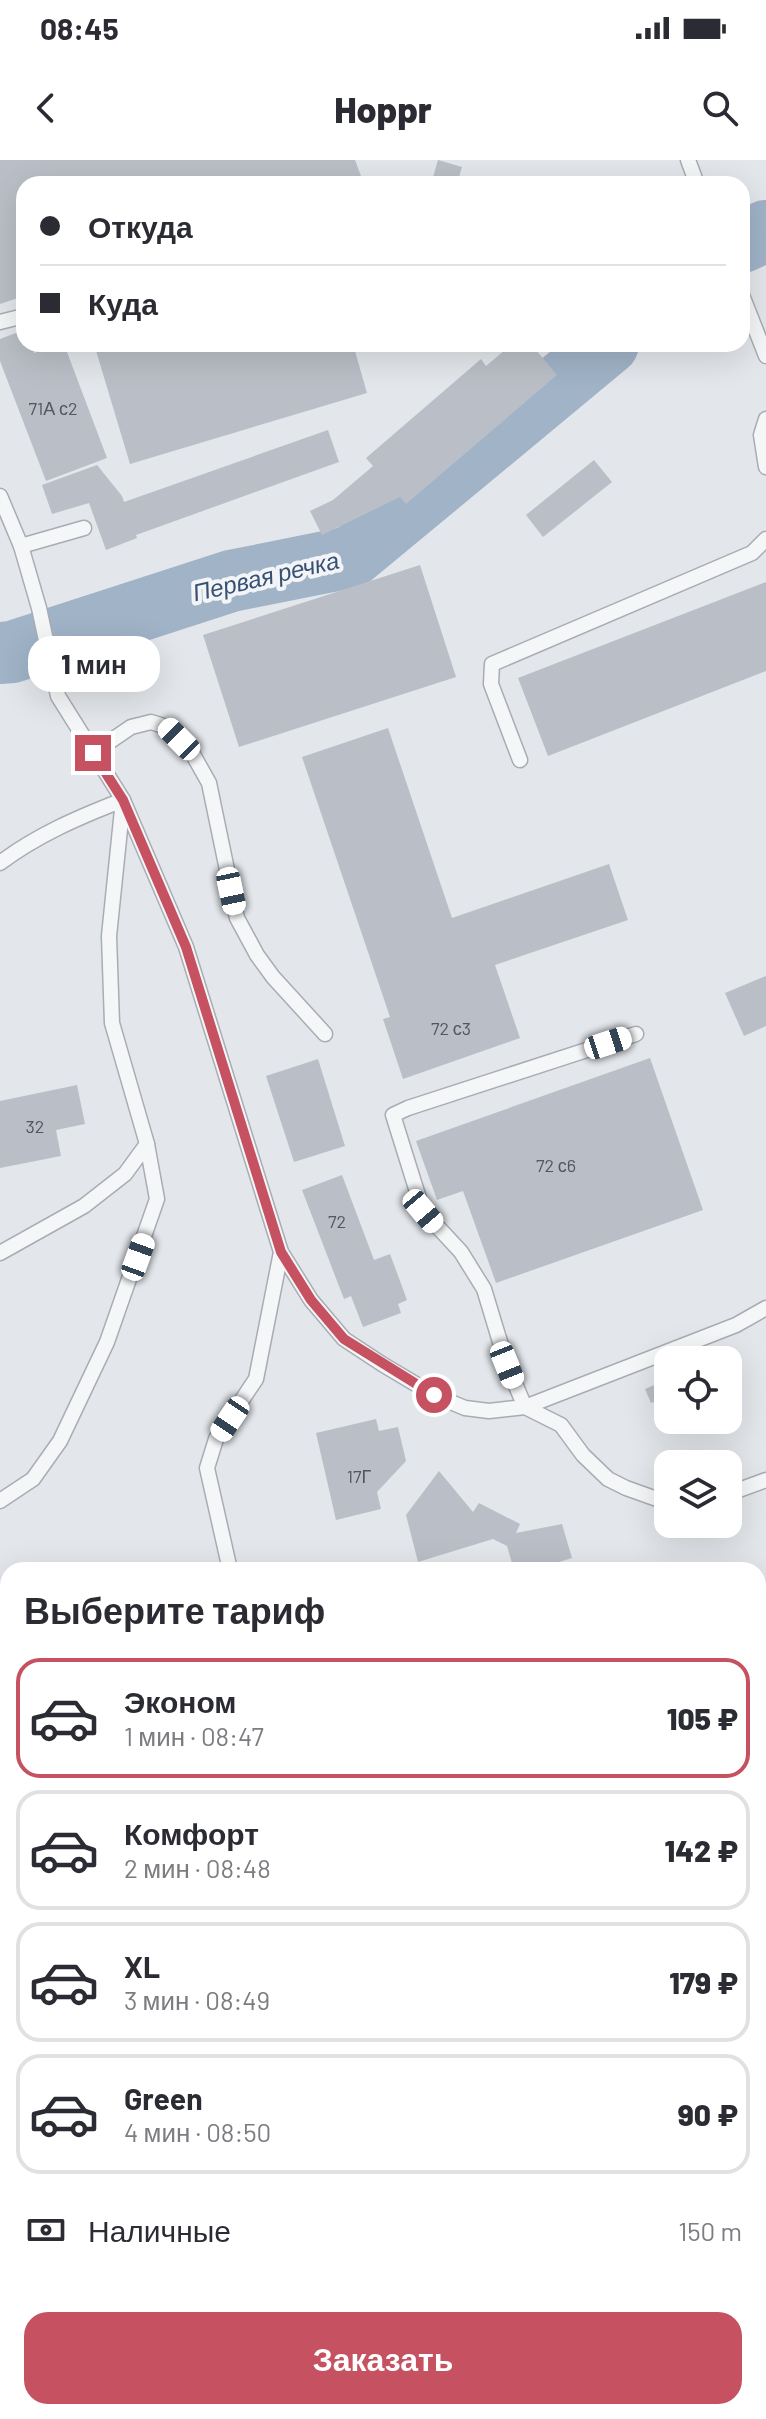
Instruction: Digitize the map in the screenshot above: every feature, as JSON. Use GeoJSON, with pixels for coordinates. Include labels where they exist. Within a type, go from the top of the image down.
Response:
{"type":"FeatureCollection","features":[{"type":"Feature","properties":{"kind":"lane"},"geometry":{"type":"LineString","coordinates":[[750,315],[766,356]]}},
{"type":"Feature","properties":{"kind":"lane"},"geometry":{"type":"LineString","coordinates":[[766,419],[761,435],[766,467]]}},
{"type":"Feature","properties":{"kind":"lane"},"geometry":{"type":"LineString","coordinates":[[0,496],[21,546],[39,608],[58,696],[123,800],[186,947],[281,1252],[311,1300],[344,1339],[434,1395],[465,1408],[489,1411],[525,1407],[736,1325],[766,1308]]}},
{"type":"Feature","properties":{"kind":"lane"},"geometry":{"type":"LineString","coordinates":[[21,546],[84,528]]}},
{"type":"Feature","properties":{"kind":"lane"},"geometry":{"type":"LineString","coordinates":[[520,760],[491,684],[492,664],[752,553],[766,539]]}},
{"type":"Feature","properties":{"kind":"lane"},"geometry":{"type":"LineString","coordinates":[[93,753],[131,727],[151,722],[167,727],[191,751],[209,783],[237,918],[273,977],[325,1034]]}},
{"type":"Feature","properties":{"kind":"lane"},"geometry":{"type":"LineString","coordinates":[[0,863],[65,823],[123,800]]}},
{"type":"Feature","properties":{"kind":"lane"},"geometry":{"type":"LineString","coordinates":[[0,1501],[33,1479],[60,1441],[107,1342],[157,1199],[147,1144],[112,1023],[109,936],[123,800]]}},
{"type":"Feature","properties":{"kind":"lane"},"geometry":{"type":"LineString","coordinates":[[636,1034],[393,1115],[423,1211],[461,1252],[484,1289],[507,1365],[525,1407],[561,1425],[583,1455],[608,1479],[654,1498]]}},
{"type":"Feature","properties":{"kind":"lane"},"geometry":{"type":"LineString","coordinates":[[0,1253],[84,1206],[125,1174],[147,1144]]}},
{"type":"Feature","properties":{"kind":"lane"},"geometry":{"type":"LineString","coordinates":[[228,1562],[207,1468],[216,1439],[256,1379],[281,1252]]}},
{"type":"Feature","properties":{"kind":"lane"},"geometry":{"type":"LineString","coordinates":[[742,1489],[766,1480]]}},
{"type":"Feature","properties":{"kind":"building"},"geometry":{"type":"Polygon","coordinates":[[[0,160],[355,160],[361,176],[16,176],[16,299],[0,304],[0,160]]]}},
{"type":"Feature","properties":{"kind":"building"},"geometry":{"type":"Polygon","coordinates":[[[438,160],[462,167],[459,176],[433,176],[438,160]]]}},
{"type":"Feature","properties":{"kind":"building"},"geometry":{"type":"Polygon","coordinates":[[[16,333],[16,352],[67,352],[107,458],[46,481],[0,361],[0,339],[16,333]]]}},
{"type":"Feature","properties":{"kind":"building"},"geometry":{"type":"Polygon","coordinates":[[[96,352],[355,352],[367,393],[130,464],[96,352]]]}},
{"type":"Feature","properties":{"kind":"building"},"geometry":{"type":"Polygon","coordinates":[[[503,352],[538,352],[557,375],[406,504],[400,497],[322,535],[310,511],[333,500],[373,466],[366,458],[481,359],[486,366],[503,352]]]}},
{"type":"Feature","properties":{"kind":"building"},"geometry":{"type":"Polygon","coordinates":[[[328,430],[339,462],[136,535],[137,538],[106,550],[89,503],[52,514],[42,485],[97,465],[124,502],[328,430]]]}},
{"type":"Feature","properties":{"kind":"building"},"geometry":{"type":"Polygon","coordinates":[[[594,460],[612,482],[543,537],[526,515],[594,460]]]}},
{"type":"Feature","properties":{"kind":"building"},"geometry":{"type":"Polygon","coordinates":[[[420,565],[456,677],[239,747],[203,635],[420,565]]]}},
{"type":"Feature","properties":{"kind":"building"},"geometry":{"type":"Polygon","coordinates":[[[766,582],[766,671],[548,756],[518,678],[766,582]]]}},
{"type":"Feature","properties":{"kind":"building"},"geometry":{"type":"Polygon","coordinates":[[[388,728],[452,918],[609,864],[628,920],[495,965],[520,1038],[403,1079],[383,1019],[390,1017],[302,757],[388,728]]]}},
{"type":"Feature","properties":{"kind":"building"},"geometry":{"type":"Polygon","coordinates":[[[766,976],[766,1026],[744,1036],[725,993],[766,976]]]}},
{"type":"Feature","properties":{"kind":"building"},"geometry":{"type":"Polygon","coordinates":[[[650,1058],[703,1210],[496,1283],[463,1191],[437,1200],[416,1141],[650,1058]]]}},
{"type":"Feature","properties":{"kind":"building"},"geometry":{"type":"Polygon","coordinates":[[[318,1059],[345,1146],[294,1162],[266,1076],[318,1059]]]}},
{"type":"Feature","properties":{"kind":"building"},"geometry":{"type":"Polygon","coordinates":[[[77,1085],[85,1124],[56,1130],[61,1156],[0,1168],[0,1101],[77,1085]]]}},
{"type":"Feature","properties":{"kind":"building"},"geometry":{"type":"Polygon","coordinates":[[[342,1175],[374,1260],[390,1254],[407,1300],[398,1304],[401,1313],[363,1327],[351,1296],[344,1299],[302,1190],[342,1175]]]}},
{"type":"Feature","properties":{"kind":"building"},"geometry":{"type":"Polygon","coordinates":[[[654,1385],[654,1402],[651,1403],[645,1389],[654,1385]]]}},
{"type":"Feature","properties":{"kind":"building"},"geometry":{"type":"Polygon","coordinates":[[[376,1419],[379,1431],[398,1427],[406,1461],[377,1492],[381,1509],[336,1520],[316,1433],[376,1419]]]}},
{"type":"Feature","properties":{"kind":"building"},"geometry":{"type":"Polygon","coordinates":[[[439,1471],[473,1512],[479,1503],[520,1524],[516,1533],[562,1524],[572,1558],[559,1562],[512,1562],[507,1546],[493,1539],[418,1562],[406,1515],[439,1471]]]}},
{"type":"Feature","properties":{"kind":"waterway","name":"Первая речка"},"geometry":{"type":"LineString","coordinates":[[750,238],[766,231]]}},
{"type":"Feature","properties":{"kind":"waterway","name":"Первая речка"},"geometry":{"type":"LineString","coordinates":[[0,653],[12,652],[231,581],[351,557],[598,352]]}},
{"type":"Feature","properties":{"kind":"route"},"geometry":{"type":"LineString","coordinates":[[93,753],[123,800],[186,947],[281,1252],[311,1300],[344,1339],[434,1395]]}}]}
